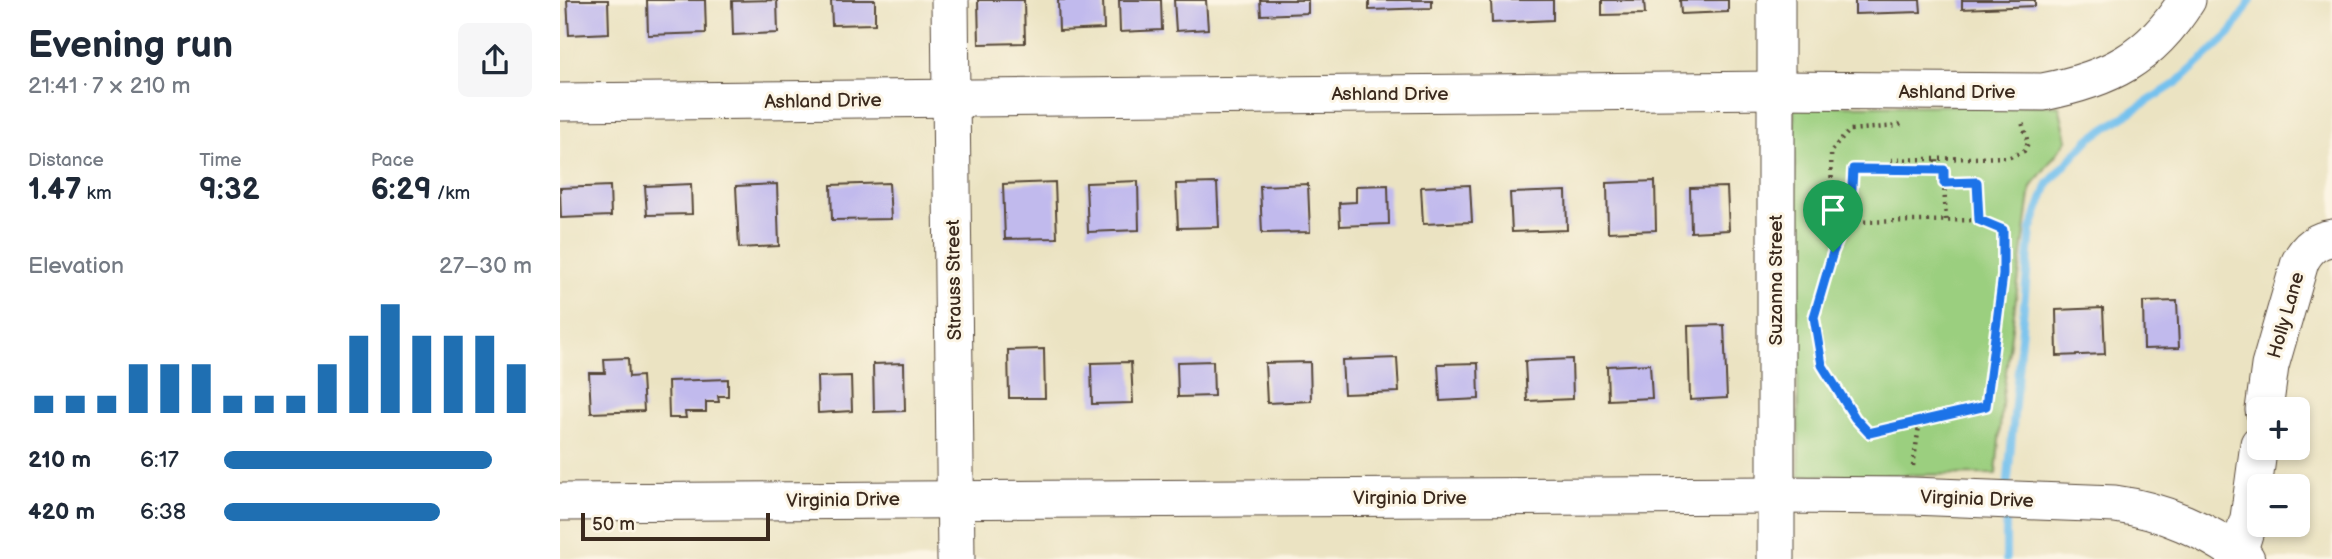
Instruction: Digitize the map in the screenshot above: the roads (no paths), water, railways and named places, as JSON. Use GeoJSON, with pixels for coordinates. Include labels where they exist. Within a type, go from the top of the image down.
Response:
{"type":"FeatureCollection","features":[{"type":"Feature","properties":{"kind":"street","name":"Strauss Street"},"geometry":{"type":"LineString","coordinates":[[950,0],[956,559]]}},
{"type":"Feature","properties":{"kind":"street","name":"Suzanna Street"},"geometry":{"type":"LineString","coordinates":[[1776,0],[1776,559]]}},
{"type":"Feature","properties":{"kind":"street","name":"Ashland Drive"},"geometry":{"type":"LineString","coordinates":[[560,102],[1776,90],[2043,92],[2081,84],[2120,68],[2150,44],[2187,0]]}},
{"type":"Feature","properties":{"kind":"street","name":"Holly Lane"},"geometry":{"type":"LineString","coordinates":[[2266,397],[2270,366],[2300,261],[2308,248],[2332,238]]}},
{"type":"Feature","properties":{"kind":"street"},"geometry":{"type":"LineString","coordinates":[[2242,556],[2257,460]]}},
{"type":"Feature","properties":{"kind":"street","name":"Virginia Drive"},"geometry":{"type":"LineString","coordinates":[[560,502],[956,498],[1912,496],[2115,504],[2140,508],[2198,530],[2242,556]]}},
{"type":"Feature","properties":{"kind":"waterway"},"geometry":{"type":"LineString","coordinates":[[2007,490],[2031,230],[2048,184],[2089,139],[2178,82],[2230,34],[2251,0]]}},
{"type":"Feature","properties":{"kind":"waterway"},"geometry":{"type":"LineString","coordinates":[[2006,509],[2006,559]]}}]}
